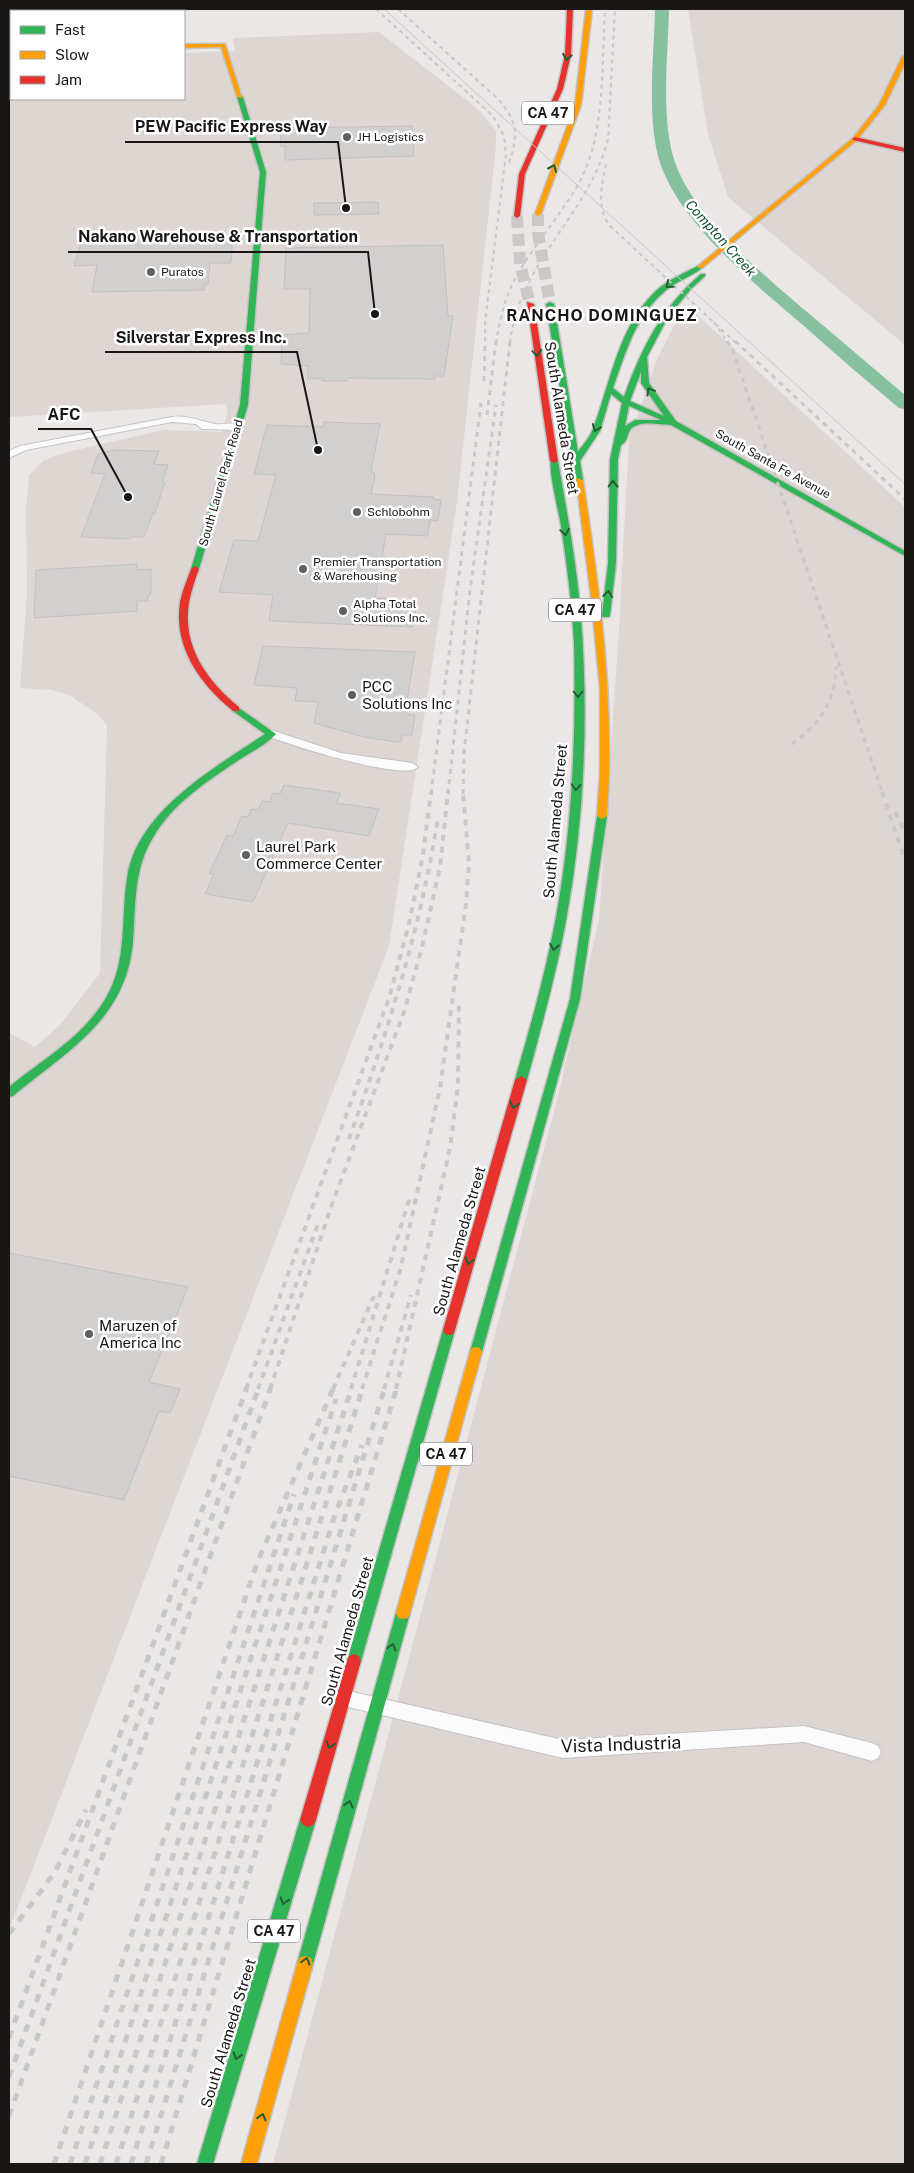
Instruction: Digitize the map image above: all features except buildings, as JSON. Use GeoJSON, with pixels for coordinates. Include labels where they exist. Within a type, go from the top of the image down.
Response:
{"type":"FeatureCollection","features":[{"type":"Feature","properties":{"kind":"main road","name":"CA 47"},"geometry":{"type":"LineString","coordinates":[[517,216],[522,174],[562,80],[568,55],[570,9]]}},
{"type":"Feature","properties":{"kind":"main road","name":"CA 47"},"geometry":{"type":"LineString","coordinates":[[538,214],[542,197],[574,120],[582,92],[589,9]]}},
{"type":"Feature","properties":{"kind":"main road","name":"South Laurel Park Road"},"geometry":{"type":"LineString","coordinates":[[185,46],[223,45],[264,172],[244,399],[238,427],[184,606],[184,637],[196,665],[219,695],[250,720],[272,734]]}},
{"type":"Feature","properties":{"kind":"main road"},"geometry":{"type":"LineString","coordinates":[[557,484],[577,463],[596,432],[628,334],[640,314],[673,280],[705,265],[855,140],[882,105],[905,57]]}},
{"type":"Feature","properties":{"kind":"main road"},"geometry":{"type":"LineString","coordinates":[[855,140],[905,150]]}},
{"type":"Feature","properties":{"kind":"main road"},"geometry":{"type":"LineString","coordinates":[[602,642],[612,562],[614,459],[626,402],[643,352],[662,317],[686,287],[704,274],[705,265]]}},
{"type":"Feature","properties":{"kind":"main road","name":"South Alameda Street"},"geometry":{"type":"LineString","coordinates":[[205,2164],[344,1698],[545,994],[568,875],[577,787],[578,640],[571,568],[530,304]]}},
{"type":"Feature","properties":{"kind":"main road","name":"South Alameda Street"},"geometry":{"type":"LineString","coordinates":[[249,2164],[376,1704],[575,999],[594,876],[604,788],[607,738],[602,642],[577,463],[550,304]]}},
{"type":"Feature","properties":{"kind":"main road"},"geometry":{"type":"LineString","coordinates":[[640,314],[662,317]]}},
{"type":"Feature","properties":{"kind":"main road"},"geometry":{"type":"LineString","coordinates":[[643,352],[646,384],[656,400],[667,411],[673,423]]}},
{"type":"Feature","properties":{"kind":"main road","name":"South Santa Fe Avenue"},"geometry":{"type":"LineString","coordinates":[[610,389],[626,402],[673,423],[905,554]]}},
{"type":"Feature","properties":{"kind":"main road"},"geometry":{"type":"LineString","coordinates":[[614,459],[630,425],[641,421],[673,423]]}},
{"type":"Feature","properties":{"kind":"main road"},"geometry":{"type":"LineString","coordinates":[[9,1093],[83,1032],[104,1009],[118,983],[128,952],[134,865],[143,843],[156,826],[204,782],[272,734]]}},
{"type":"Feature","properties":{"kind":"street"},"geometry":{"type":"LineString","coordinates":[[9,455],[23,448],[159,423],[188,426],[210,424],[238,427]]}},
{"type":"Feature","properties":{"kind":"street","name":"South Laurel Park Road"},"geometry":{"type":"LineString","coordinates":[[272,734],[318,752],[364,762],[412,767]]}},
{"type":"Feature","properties":{"kind":"street","name":"Vista Industria"},"geometry":{"type":"LineString","coordinates":[[344,1698],[563,1749],[804,1734],[872,1752]]}},
{"type":"Feature","properties":{"kind":"shaded area"},"geometry":{"type":"Polygon","coordinates":[[[688,9],[905,9],[905,345],[728,197],[708,134],[688,9]]]}},
{"type":"Feature","properties":{"kind":"shaded area"},"geometry":{"type":"Polygon","coordinates":[[[379,32],[478,109],[496,131],[496,146],[457,502],[389,946],[9,1930],[9,1033],[35,1047],[60,1025],[100,973],[107,725],[97,714],[71,696],[52,690],[20,688],[27,594],[26,510],[29,475],[43,461],[63,453],[163,430],[222,432],[228,412],[225,404],[9,417],[9,60],[10,100],[185,100],[185,53],[235,51],[233,38],[379,32]]]}},
{"type":"Feature","properties":{"kind":"shaded area"},"geometry":{"type":"Polygon","coordinates":[[[690,308],[905,507],[905,2164],[273,2164],[557,1100],[599,920],[619,629],[629,439],[658,357],[676,322],[690,308]]]}},
{"type":"Feature","properties":{"kind":"waterway","name":"Compton Creek"},"geometry":{"type":"LineString","coordinates":[[662,9],[660,128],[666,157],[676,184],[690,206],[748,270],[905,404]]}},
{"type":"Feature","properties":{"kind":"tunnel"},"geometry":{"type":"LineString","coordinates":[[538,214],[538,233],[550,304]]}},
{"type":"Feature","properties":{"kind":"tunnel"},"geometry":{"type":"LineString","coordinates":[[517,216],[520,264],[530,304]]}},
{"type":"Feature","properties":{"kind":"tram line"},"geometry":{"type":"LineString","coordinates":[[384,9],[905,484]]}},
{"type":"Feature","properties":{"kind":"railway"},"geometry":{"type":"LineString","coordinates":[[376,9],[493,116],[504,136],[506,154],[485,322],[485,341]]}},
{"type":"Feature","properties":{"kind":"railway"},"geometry":{"type":"LineString","coordinates":[[398,9],[504,106],[515,128],[514,144],[509,163]]}},
{"type":"Feature","properties":{"kind":"railway"},"geometry":{"type":"LineString","coordinates":[[496,343],[511,287],[527,258],[575,190],[590,157],[599,116],[603,72],[605,9]]}},
{"type":"Feature","properties":{"kind":"railway"},"geometry":{"type":"LineString","coordinates":[[510,343],[516,314],[527,287],[540,263],[585,193],[598,167],[608,140],[615,9]]}},
{"type":"Feature","properties":{"kind":"railway"},"geometry":{"type":"LineString","coordinates":[[606,164],[601,203],[609,225],[715,323]]}},
{"type":"Feature","properties":{"kind":"railway"},"geometry":{"type":"LineString","coordinates":[[715,323],[736,343]]}},
{"type":"Feature","properties":{"kind":"railway"},"geometry":{"type":"LineString","coordinates":[[715,323],[728,343]]}},
{"type":"Feature","properties":{"kind":"railway"},"geometry":{"type":"LineString","coordinates":[[484,381],[485,341]]}},
{"type":"Feature","properties":{"kind":"railway"},"geometry":{"type":"LineString","coordinates":[[487,415],[496,341]]}},
{"type":"Feature","properties":{"kind":"railway"},"geometry":{"type":"LineString","coordinates":[[463,792],[464,753],[510,341]]}},
{"type":"Feature","properties":{"kind":"railway"},"geometry":{"type":"LineString","coordinates":[[727,341],[732,348],[883,794]]}},
{"type":"Feature","properties":{"kind":"railway"},"geometry":{"type":"LineString","coordinates":[[735,341],[905,499]]}},
{"type":"Feature","properties":{"kind":"railway"},"geometry":{"type":"LineString","coordinates":[[431,794],[481,403]]}},
{"type":"Feature","properties":{"kind":"railway"},"geometry":{"type":"LineString","coordinates":[[448,794],[470,590],[496,405]]}},
{"type":"Feature","properties":{"kind":"railway"},"geometry":{"type":"LineString","coordinates":[[792,744],[810,729],[824,711],[833,691],[836,667]]}},
{"type":"Feature","properties":{"kind":"railway"},"geometry":{"type":"LineString","coordinates":[[246,1389],[389,998],[409,924],[423,855],[431,792]]}},
{"type":"Feature","properties":{"kind":"railway"},"geometry":{"type":"LineString","coordinates":[[270,1389],[331,1207],[404,1012],[422,947],[440,867],[448,792]]}},
{"type":"Feature","properties":{"kind":"railway"},"geometry":{"type":"LineString","coordinates":[[362,1389],[401,1267],[440,1088],[466,904],[469,863],[463,792]]}},
{"type":"Feature","properties":{"kind":"railway"},"geometry":{"type":"LineString","coordinates":[[882,792],[905,860]]}},
{"type":"Feature","properties":{"kind":"railway"},"geometry":{"type":"LineString","coordinates":[[895,812],[905,832]]}},
{"type":"Feature","properties":{"kind":"railway"},"geometry":{"type":"LineString","coordinates":[[349,1139],[377,1060],[401,980],[422,899],[438,817]]}},
{"type":"Feature","properties":{"kind":"railway"},"geometry":{"type":"LineString","coordinates":[[396,1389],[450,1148],[458,1085],[459,1006]]}},
{"type":"Feature","properties":{"kind":"railway"},"geometry":{"type":"LineString","coordinates":[[351,1389],[410,1197]]}},
{"type":"Feature","properties":{"kind":"railway"},"geometry":{"type":"LineString","coordinates":[[258,1389],[318,1224]]}},
{"type":"Feature","properties":{"kind":"railway"},"geometry":{"type":"LineString","coordinates":[[384,1389],[411,1295]]}},
{"type":"Feature","properties":{"kind":"railway"},"geometry":{"type":"LineString","coordinates":[[333,1389],[374,1296]]}},
{"type":"Feature","properties":{"kind":"railway"},"geometry":{"type":"LineString","coordinates":[[9,2038],[247,1387]]}},
{"type":"Feature","properties":{"kind":"railway"},"geometry":{"type":"LineString","coordinates":[[9,2077],[259,1387]]}},
{"type":"Feature","properties":{"kind":"railway"},"geometry":{"type":"LineString","coordinates":[[9,2116],[271,1387]]}},
{"type":"Feature","properties":{"kind":"railway"},"geometry":{"type":"LineString","coordinates":[[54,2164],[257,1563],[334,1387]]}},
{"type":"Feature","properties":{"kind":"railway"},"geometry":{"type":"LineString","coordinates":[[100,2164],[352,1387]]}},
{"type":"Feature","properties":{"kind":"railway"},"geometry":{"type":"LineString","coordinates":[[116,2164],[363,1387]]}},
{"type":"Feature","properties":{"kind":"railway"},"geometry":{"type":"LineString","coordinates":[[146,2164],[385,1387]]}},
{"type":"Feature","properties":{"kind":"railway"},"geometry":{"type":"LineString","coordinates":[[161,2164],[397,1387]]}},
{"type":"Feature","properties":{"kind":"railway"},"geometry":{"type":"LineString","coordinates":[[85,2164],[336,1399]]}},
{"type":"Feature","properties":{"kind":"railway"},"geometry":{"type":"LineString","coordinates":[[131,2164],[336,1512],[362,1445]]}},
{"type":"Feature","properties":{"kind":"railway"},"geometry":{"type":"LineString","coordinates":[[70,2164],[294,1494]]}},
{"type":"Feature","properties":{"kind":"railway"},"geometry":{"type":"LineString","coordinates":[[9,1934],[55,1872],[86,1810]]}},
{"type":"Feature","properties":{"kind":"traffic: fast"},"geometry":{"type":"LineString","coordinates":[[195,569],[244,405],[263,172],[240,97]]}},
{"type":"Feature","properties":{"kind":"traffic: fast"},"geometry":{"type":"LineString","coordinates":[[700,267],[673,281],[649,303],[632,329],[625,344],[609,389],[626,402],[673,423],[905,554]]}},
{"type":"Feature","properties":{"kind":"traffic: fast"},"geometry":{"type":"LineString","coordinates":[[626,402],[639,366],[655,332],[676,302],[703,275]]}},
{"type":"Feature","properties":{"kind":"traffic: fast"},"geometry":{"type":"LineString","coordinates":[[550,304],[579,480]]}},
{"type":"Feature","properties":{"kind":"traffic: fast"},"geometry":{"type":"LineString","coordinates":[[644,359],[645,383],[673,423]]}},
{"type":"Feature","properties":{"kind":"traffic: fast"},"geometry":{"type":"LineString","coordinates":[[572,467],[596,431],[609,389]]}},
{"type":"Feature","properties":{"kind":"traffic: fast"},"geometry":{"type":"LineString","coordinates":[[606,615],[612,563],[614,459],[626,402]]}},
{"type":"Feature","properties":{"kind":"traffic: fast"},"geometry":{"type":"LineString","coordinates":[[621,443],[627,428],[635,422],[673,423]]}},
{"type":"Feature","properties":{"kind":"traffic: fast"},"geometry":{"type":"LineString","coordinates":[[521,1080],[560,926],[568,874],[578,757],[579,669],[577,618],[569,550],[554,461]]}},
{"type":"Feature","properties":{"kind":"traffic: fast"},"geometry":{"type":"LineString","coordinates":[[9,1093],[84,1033],[105,1008],[115,991],[121,975],[128,944],[132,876],[139,853],[151,832],[167,812],[187,794],[230,761],[271,734],[236,709]]}},
{"type":"Feature","properties":{"kind":"traffic: fast"},"geometry":{"type":"LineString","coordinates":[[476,1352],[575,999],[602,816]]}},
{"type":"Feature","properties":{"kind":"traffic: fast"},"geometry":{"type":"LineString","coordinates":[[354,1661],[449,1330]]}},
{"type":"Feature","properties":{"kind":"traffic: fast"},"geometry":{"type":"LineString","coordinates":[[305,1964],[403,1613]]}},
{"type":"Feature","properties":{"kind":"traffic: fast"},"geometry":{"type":"LineString","coordinates":[[205,2164],[308,1820]]}},
{"type":"Feature","properties":{"kind":"traffic: slow"},"geometry":{"type":"LineString","coordinates":[[538,214],[578,105],[589,9]]}},
{"type":"Feature","properties":{"kind":"traffic: slow"},"geometry":{"type":"LineString","coordinates":[[185,46],[223,45],[240,97]]}},
{"type":"Feature","properties":{"kind":"traffic: slow"},"geometry":{"type":"LineString","coordinates":[[700,267],[855,139],[882,105],[905,57]]}},
{"type":"Feature","properties":{"kind":"traffic: slow"},"geometry":{"type":"LineString","coordinates":[[579,480],[596,605],[604,689],[606,731],[602,816]]}},
{"type":"Feature","properties":{"kind":"traffic: slow"},"geometry":{"type":"LineString","coordinates":[[403,1613],[476,1352]]}},
{"type":"Feature","properties":{"kind":"traffic: slow"},"geometry":{"type":"LineString","coordinates":[[249,2164],[305,1964]]}},
{"type":"Feature","properties":{"kind":"traffic: jam"},"geometry":{"type":"LineString","coordinates":[[517,216],[522,174],[560,89],[568,55],[570,9]]}},
{"type":"Feature","properties":{"kind":"traffic: jam"},"geometry":{"type":"LineString","coordinates":[[855,139],[905,150]]}},
{"type":"Feature","properties":{"kind":"traffic: jam"},"geometry":{"type":"LineString","coordinates":[[530,304],[554,461]]}},
{"type":"Feature","properties":{"kind":"traffic: jam"},"geometry":{"type":"LineString","coordinates":[[195,569],[184,607],[184,623],[190,651],[204,677],[236,709]]}},
{"type":"Feature","properties":{"kind":"traffic: jam"},"geometry":{"type":"LineString","coordinates":[[449,1330],[521,1080]]}},
{"type":"Feature","properties":{"kind":"traffic: jam"},"geometry":{"type":"LineString","coordinates":[[308,1820],[354,1661]]}},
{"type":"Feature","properties":{"kind":"place","name":"JH Logistics"},"geometry":{"type":"Point","coordinates":[347,137]}},
{"type":"Feature","properties":{"kind":"place","name":"PEW Pacific Express Way"},"geometry":{"type":"Point","coordinates":[346,208]}},
{"type":"Feature","properties":{"kind":"place","name":"Puratos"},"geometry":{"type":"Point","coordinates":[151,272]}},
{"type":"Feature","properties":{"kind":"place","name":"Nakano Warehouse & Transportation"},"geometry":{"type":"Point","coordinates":[375,314]}},
{"type":"Feature","properties":{"kind":"place","name":"Silverstar Express Inc."},"geometry":{"type":"Point","coordinates":[318,450]}},
{"type":"Feature","properties":{"kind":"place","name":"AFC"},"geometry":{"type":"Point","coordinates":[128,497]}},
{"type":"Feature","properties":{"kind":"place","name":"Schlobohm"},"geometry":{"type":"Point","coordinates":[357,512]}},
{"type":"Feature","properties":{"kind":"place","name":"Premier Transportation & Warehousing"},"geometry":{"type":"Point","coordinates":[303,569]}},
{"type":"Feature","properties":{"kind":"place","name":"Alpha Total Solutions Inc."},"geometry":{"type":"Point","coordinates":[343,611]}},
{"type":"Feature","properties":{"kind":"place","name":"PCC Solutions Inc"},"geometry":{"type":"Point","coordinates":[352,695]}},
{"type":"Feature","properties":{"kind":"place","name":"Laurel Park Commerce Center"},"geometry":{"type":"Point","coordinates":[246,855]}},
{"type":"Feature","properties":{"kind":"place","name":"Maruzen of America Inc"},"geometry":{"type":"Point","coordinates":[89,1334]}},
{"type":"Feature","properties":{"kind":"district","name":"RANCHO DOMINGUEZ"},"geometry":{"type":"Point","coordinates":[602,315]}}]}
